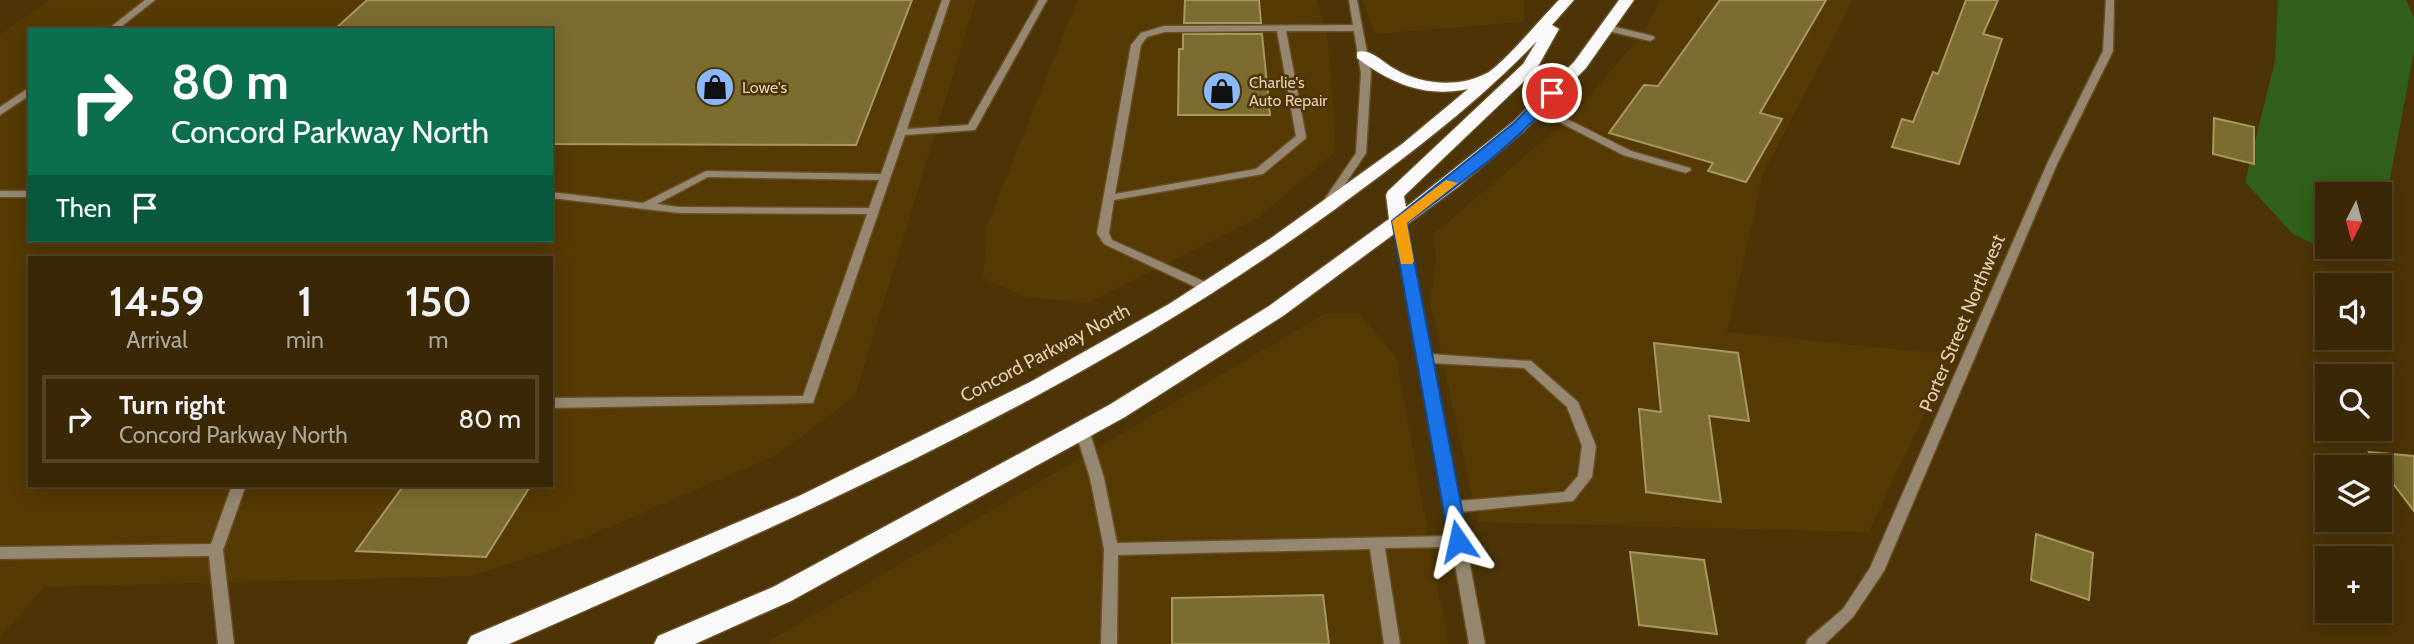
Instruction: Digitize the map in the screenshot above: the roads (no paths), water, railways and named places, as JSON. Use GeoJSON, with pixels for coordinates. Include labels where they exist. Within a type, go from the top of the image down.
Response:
{"type":"FeatureCollection","features":[{"type":"Feature","properties":{"kind":"highway"},"geometry":{"type":"LineString","coordinates":[[668,644],[782,594],[1082,430],[1276,312],[1453,182],[1580,65],[1627,0]]}},
{"type":"Feature","properties":{"kind":"highway"},"geometry":{"type":"LineString","coordinates":[[1399,221],[1395,195],[1530,67],[1564,4]]}},
{"type":"Feature","properties":{"kind":"highway","name":"Concord Parkway North"},"geometry":{"type":"LineString","coordinates":[[481,644],[808,502],[1040,386],[1208,288],[1408,148],[1497,73],[1564,4]]}},
{"type":"Feature","properties":{"kind":"highway"},"geometry":{"type":"LineString","coordinates":[[1363,55],[1391,76],[1408,84],[1433,88],[1460,88],[1497,73]]}},
{"type":"Feature","properties":{"kind":"street"},"geometry":{"type":"LineString","coordinates":[[114,28],[151,0]]}},
{"type":"Feature","properties":{"kind":"street"},"geometry":{"type":"LineString","coordinates":[[553,403],[808,400],[946,0]]}},
{"type":"Feature","properties":{"kind":"street"},"geometry":{"type":"LineString","coordinates":[[900,132],[971,128],[1043,0]]}},
{"type":"Feature","properties":{"kind":"street"},"geometry":{"type":"LineString","coordinates":[[1323,209],[1361,153],[1366,73],[1353,0]]}},
{"type":"Feature","properties":{"kind":"street","name":"Porter Street Northwest"},"geometry":{"type":"LineString","coordinates":[[1814,644],[1848,613],[1876,571],[2052,164],[2108,51],[2110,0]]}},
{"type":"Feature","properties":{"kind":"street"},"geometry":{"type":"LineString","coordinates":[[1109,198],[1259,172],[1301,137],[1281,27]]}},
{"type":"Feature","properties":{"kind":"street"},"geometry":{"type":"LineString","coordinates":[[1208,288],[1108,242],[1103,233],[1136,45],[1144,35],[1164,29],[1358,28]]}},
{"type":"Feature","properties":{"kind":"street"},"geometry":{"type":"LineString","coordinates":[[1607,28],[1650,38]]}},
{"type":"Feature","properties":{"kind":"street"},"geometry":{"type":"LineString","coordinates":[[0,113],[28,92]]}},
{"type":"Feature","properties":{"kind":"street"},"geometry":{"type":"LineString","coordinates":[[1537,107],[1627,153],[1686,170]]}},
{"type":"Feature","properties":{"kind":"street"},"geometry":{"type":"LineString","coordinates":[[646,205],[706,174],[884,177]]}},
{"type":"Feature","properties":{"kind":"street"},"geometry":{"type":"LineString","coordinates":[[0,194],[28,194]]}},
{"type":"Feature","properties":{"kind":"street"},"geometry":{"type":"LineString","coordinates":[[553,195],[679,210],[873,211]]}},
{"type":"Feature","properties":{"kind":"street"},"geometry":{"type":"LineString","coordinates":[[1399,221],[1477,644]]}},
{"type":"Feature","properties":{"kind":"street"},"geometry":{"type":"LineString","coordinates":[[1424,358],[1527,364],[1573,405],[1588,446],[1585,477],[1568,497],[1452,507]]}},
{"type":"Feature","properties":{"kind":"street"},"geometry":{"type":"LineString","coordinates":[[1082,430],[1097,478],[1111,550],[1109,644]]}},
{"type":"Feature","properties":{"kind":"street"},"geometry":{"type":"LineString","coordinates":[[226,644],[215,550],[238,487]]}},
{"type":"Feature","properties":{"kind":"street"},"geometry":{"type":"LineString","coordinates":[[1111,550],[1458,541]]}},
{"type":"Feature","properties":{"kind":"street"},"geometry":{"type":"LineString","coordinates":[[1377,543],[1392,644]]}},
{"type":"Feature","properties":{"kind":"street"},"geometry":{"type":"LineString","coordinates":[[3,556],[215,550]]}},
{"type":"Feature","properties":{"kind":"place","name":"Lowe's"},"geometry":{"type":"Point","coordinates":[715,87]}},
{"type":"Feature","properties":{"kind":"place","name":"Charlie's Auto Repair"},"geometry":{"type":"Point","coordinates":[1222,91]}}]}
